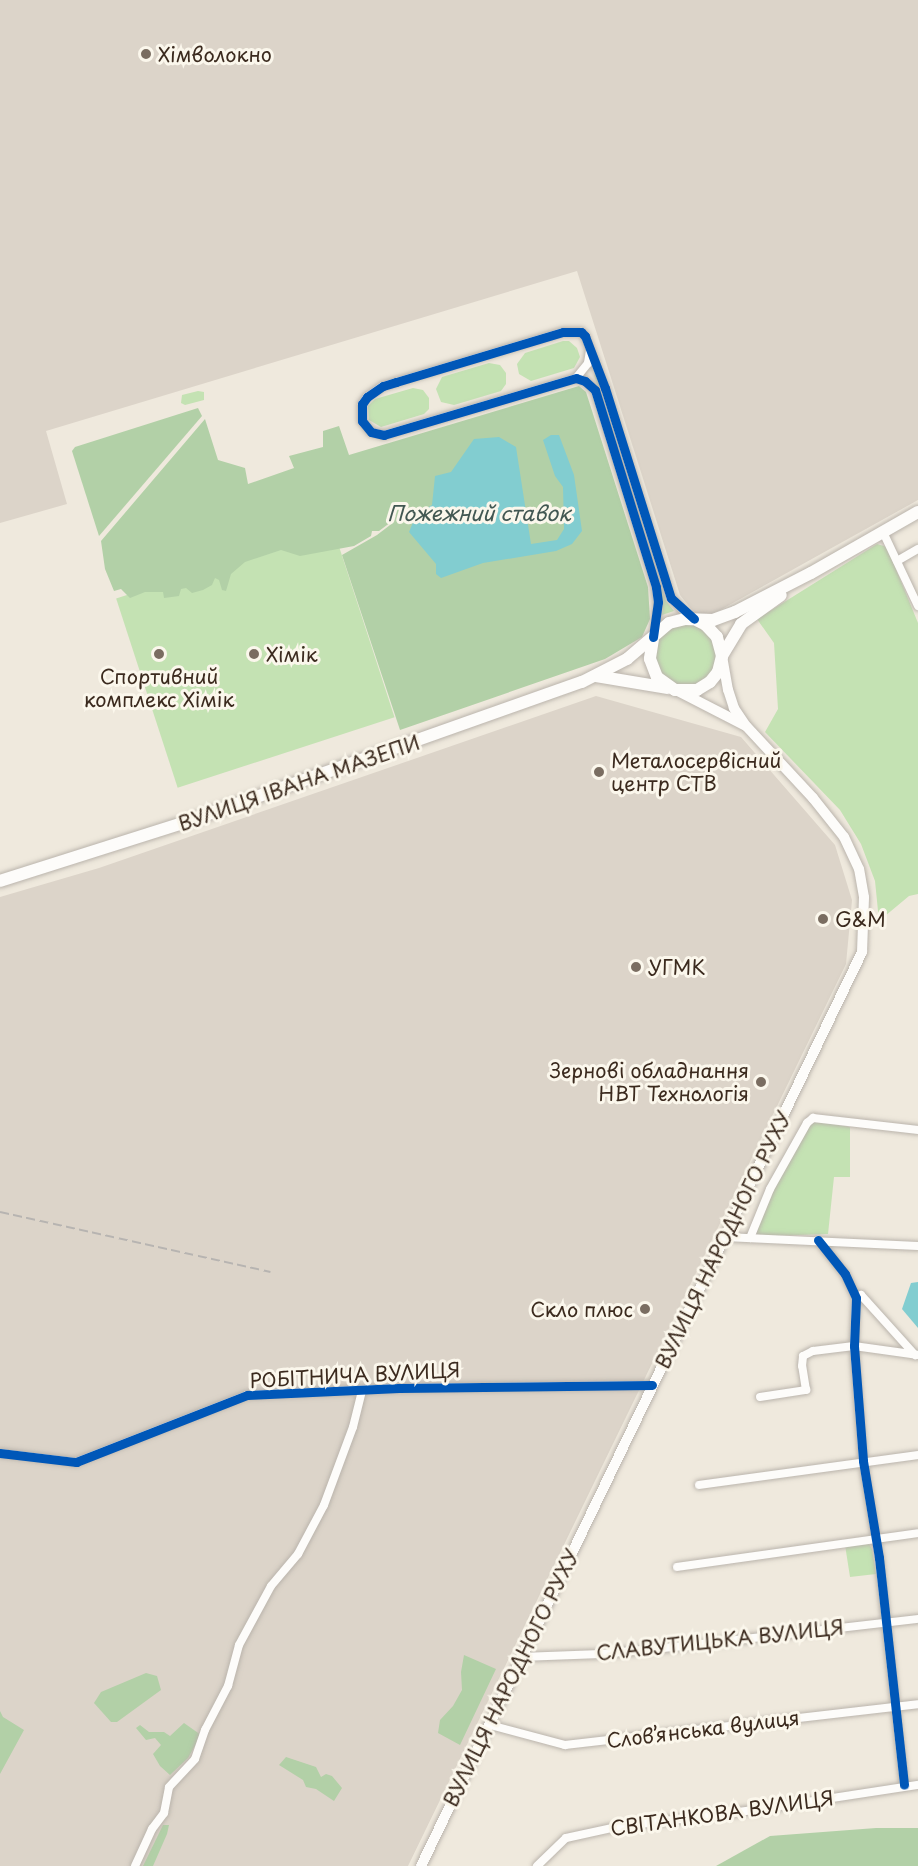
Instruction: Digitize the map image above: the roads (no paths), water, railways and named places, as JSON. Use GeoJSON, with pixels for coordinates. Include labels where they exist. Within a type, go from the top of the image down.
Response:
{"type":"FeatureCollection","features":[{"type":"Feature","properties":{"kind":"main road"},"geometry":{"type":"LineString","coordinates":[[675,690],[662,682],[654,672],[650,651],[654,638],[669,623],[713,620],[735,612],[811,573],[918,512]]}},
{"type":"Feature","properties":{"kind":"main road"},"geometry":{"type":"LineString","coordinates":[[596,676],[675,690],[688,691],[705,686],[718,672],[722,656],[741,624],[811,573]]}},
{"type":"Feature","properties":{"kind":"main road"},"geometry":{"type":"LineString","coordinates":[[694,620],[713,630],[722,656]]}},
{"type":"Feature","properties":{"kind":"main road","name":"ВУЛИЦЯ ІВАНА МАЗЕПИ"},"geometry":{"type":"LineString","coordinates":[[0,881],[180,824],[529,703],[596,676],[627,659],[654,638]]}},
{"type":"Feature","properties":{"kind":"main road","name":"ВУЛИЦЯ НАРОДНОГО РУХУ"},"geometry":{"type":"LineString","coordinates":[[421,1866],[862,952],[865,929],[864,897],[859,869],[844,837],[813,798],[746,726],[734,708],[722,656]]}},
{"type":"Feature","properties":{"kind":"main road","name":"ВУЛИЦЯ НАРОДНОГО РУХУ"},"geometry":{"type":"LineString","coordinates":[[675,690],[746,726]]}},
{"type":"Feature","properties":{"kind":"street"},"geometry":{"type":"LineString","coordinates":[[590,350],[588,363],[576,378],[384,435],[371,432],[366,428],[360,413],[367,397],[383,386],[563,332],[581,332],[590,350],[671,598],[694,620]]}},
{"type":"Feature","properties":{"kind":"street"},"geometry":{"type":"LineString","coordinates":[[576,378],[585,381],[595,390],[656,587],[658,602],[654,638]]}},
{"type":"Feature","properties":{"kind":"street"},"geometry":{"type":"LineString","coordinates":[[883,532],[918,606]]}},
{"type":"Feature","properties":{"kind":"street"},"geometry":{"type":"LineString","coordinates":[[897,561],[918,549]]}},
{"type":"Feature","properties":{"kind":"street"},"geometry":{"type":"LineString","coordinates":[[750,1238],[770,1190],[807,1123],[813,1118],[826,1117],[858,1125],[918,1130]]}},
{"type":"Feature","properties":{"kind":"street"},"geometry":{"type":"LineString","coordinates":[[725,1237],[918,1246]]}},
{"type":"Feature","properties":{"kind":"street"},"geometry":{"type":"LineString","coordinates":[[818,1240],[845,1274],[856,1298],[854,1346],[863,1461],[876,1539],[903,1785]]}},
{"type":"Feature","properties":{"kind":"street"},"geometry":{"type":"LineString","coordinates":[[856,1298],[861,1295],[916,1355]]}},
{"type":"Feature","properties":{"kind":"street"},"geometry":{"type":"LineString","coordinates":[[760,1397],[806,1390],[802,1366],[803,1356],[813,1351],[854,1346],[916,1355]]}},
{"type":"Feature","properties":{"kind":"street","name":"РОБІТНИЧА ВУЛИЦЯ"},"geometry":{"type":"LineString","coordinates":[[0,1452],[76,1462],[247,1395],[362,1390],[652,1385]]}},
{"type":"Feature","properties":{"kind":"street","name":"РОБІТНИЧА ВУЛИЦЯ"},"geometry":{"type":"LineString","coordinates":[[135,1866],[152,1829],[164,1814],[169,1788],[195,1759],[205,1730],[228,1686],[239,1645],[271,1586],[298,1554],[324,1505],[353,1427],[362,1390]]}},
{"type":"Feature","properties":{"kind":"street"},"geometry":{"type":"LineString","coordinates":[[699,1485],[918,1455]]}},
{"type":"Feature","properties":{"kind":"street"},"geometry":{"type":"LineString","coordinates":[[677,1567],[918,1533]]}},
{"type":"Feature","properties":{"kind":"street","name":"СЛАВУТИЦЬКА ВУЛИЦЯ"},"geometry":{"type":"LineString","coordinates":[[521,1657],[624,1652],[918,1619]]}},
{"type":"Feature","properties":{"kind":"street","name":"Словʼянська вулиця"},"geometry":{"type":"LineString","coordinates":[[490,1725],[565,1745],[918,1704]]}},
{"type":"Feature","properties":{"kind":"street","name":"СВІТАНКОВА ВУЛИЦЯ"},"geometry":{"type":"LineString","coordinates":[[537,1866],[566,1838],[616,1827],[754,1810],[903,1785],[918,1785]]}},
{"type":"Feature","properties":{"kind":"water","name":"Пожежний ставок"},"geometry":{"type":"Polygon","coordinates":[[[551,435],[559,435],[574,475],[582,531],[572,544],[556,551],[483,563],[441,578],[436,574],[436,564],[409,532],[416,515],[432,505],[435,476],[451,472],[474,439],[499,437],[516,447],[531,544],[557,540],[564,529],[563,487],[555,476],[543,440],[551,435]]]}},
{"type":"Feature","properties":{"kind":"water"},"geometry":{"type":"Polygon","coordinates":[[[918,1282],[918,1328],[902,1309],[911,1283],[918,1282]]]}},
{"type":"Feature","properties":{"kind":"railway"},"geometry":{"type":"LineString","coordinates":[[0,1212],[270,1272]]}},
{"type":"Feature","properties":{"kind":"place","name":"Хімволокно"},"geometry":{"type":"Point","coordinates":[146,54]}},
{"type":"Feature","properties":{"kind":"place","name":"Спортивний комплекс Хімік"},"geometry":{"type":"Point","coordinates":[159,654]}},
{"type":"Feature","properties":{"kind":"place","name":"Хімік"},"geometry":{"type":"Point","coordinates":[254,654]}},
{"type":"Feature","properties":{"kind":"place","name":"Металосервісний центр СТВ"},"geometry":{"type":"Point","coordinates":[599,772]}},
{"type":"Feature","properties":{"kind":"place","name":"G&M"},"geometry":{"type":"Point","coordinates":[823,919]}},
{"type":"Feature","properties":{"kind":"place","name":"УГМК"},"geometry":{"type":"Point","coordinates":[636,967]}},
{"type":"Feature","properties":{"kind":"place","name":"Зернові обладнання НВТ Технологія"},"geometry":{"type":"Point","coordinates":[761,1082]}},
{"type":"Feature","properties":{"kind":"place","name":"Скло плюс"},"geometry":{"type":"Point","coordinates":[645,1309]}}]}
